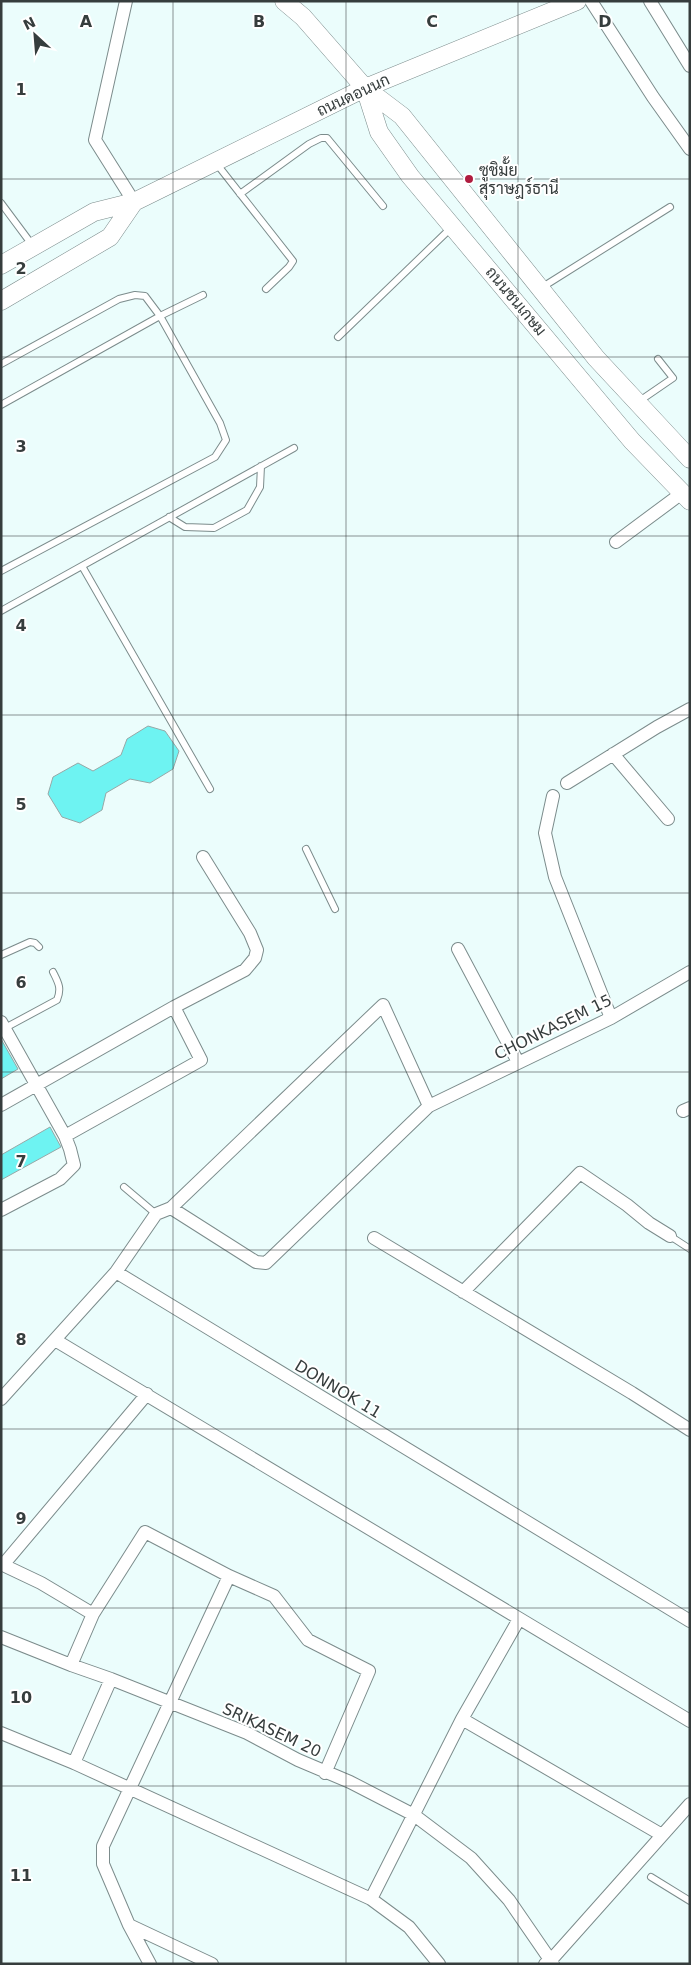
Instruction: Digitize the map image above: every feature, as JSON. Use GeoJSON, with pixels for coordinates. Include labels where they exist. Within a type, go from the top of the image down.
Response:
{"type":"FeatureCollection","features":[{"type":"Feature","properties":{"kind":"main road","name":"ถนนชนเกษม"},"geometry":{"type":"LineString","coordinates":[[284,1],[303,16],[365,88],[402,116],[596,358],[690,459]]}},
{"type":"Feature","properties":{"kind":"main road","name":"ถนนดอนนก"},"geometry":{"type":"LineString","coordinates":[[1,265],[94,212],[134,202],[365,88],[577,1]]}},
{"type":"Feature","properties":{"kind":"main road","name":"ถนนชนเกษม"},"geometry":{"type":"LineString","coordinates":[[365,88],[379,132],[410,176],[632,440],[686,497]]}},
{"type":"Feature","properties":{"kind":"main road","name":"ถนนดอนนก"},"geometry":{"type":"LineString","coordinates":[[1,300],[110,237],[134,202]]}},
{"type":"Feature","properties":{"kind":"street"},"geometry":{"type":"LineString","coordinates":[[126,1],[95,140],[134,202]]}},
{"type":"Feature","properties":{"kind":"street"},"geometry":{"type":"LineString","coordinates":[[591,1],[653,97],[690,149]]}},
{"type":"Feature","properties":{"kind":"street"},"geometry":{"type":"LineString","coordinates":[[650,1],[690,66]]}},
{"type":"Feature","properties":{"kind":"street"},"geometry":{"type":"LineString","coordinates":[[616,542],[686,497]]}},
{"type":"Feature","properties":{"kind":"street"},"geometry":{"type":"LineString","coordinates":[[567,783],[690,709]]}},
{"type":"Feature","properties":{"kind":"street"},"geometry":{"type":"LineString","coordinates":[[613,754],[668,819]]}},
{"type":"Feature","properties":{"kind":"street"},"geometry":{"type":"LineString","coordinates":[[553,796],[545,833],[555,877],[612,1018]]}},
{"type":"Feature","properties":{"kind":"street"},"geometry":{"type":"LineString","coordinates":[[1,1105],[174,1007],[245,970],[255,958],[257,950],[250,933],[203,857]]}},
{"type":"Feature","properties":{"kind":"street"},"geometry":{"type":"LineString","coordinates":[[458,949],[518,1062]]}},
{"type":"Feature","properties":{"kind":"street","name":"CHONKASEM 15"},"geometry":{"type":"LineString","coordinates":[[171,1208],[256,1262],[266,1263],[429,1106],[612,1018],[690,972]]}},
{"type":"Feature","properties":{"kind":"street"},"geometry":{"type":"LineString","coordinates":[[1,1399],[116,1272],[156,1214],[171,1208],[383,1005],[429,1106]]}},
{"type":"Feature","properties":{"kind":"street"},"geometry":{"type":"LineString","coordinates":[[65,1136],[201,1060],[174,1007]]}},
{"type":"Feature","properties":{"kind":"street"},"geometry":{"type":"LineString","coordinates":[[1,1210],[60,1179],[74,1165],[65,1136],[35,1086],[3,1025]]}},
{"type":"Feature","properties":{"kind":"street"},"geometry":{"type":"LineString","coordinates":[[463,1292],[580,1173],[670,1236]]}},
{"type":"Feature","properties":{"kind":"street"},"geometry":{"type":"LineString","coordinates":[[374,1238],[632,1393],[690,1430]]}},
{"type":"Feature","properties":{"kind":"street","name":"DONNOK 11"},"geometry":{"type":"LineString","coordinates":[[116,1272],[690,1621]]}},
{"type":"Feature","properties":{"kind":"street"},"geometry":{"type":"LineString","coordinates":[[56,1340],[690,1721]]}},
{"type":"Feature","properties":{"kind":"street"},"geometry":{"type":"LineString","coordinates":[[93,1614],[2,1564],[147,1394]]}},
{"type":"Feature","properties":{"kind":"street"},"geometry":{"type":"LineString","coordinates":[[71,1666],[93,1614],[145,1532],[229,1576],[274,1596],[308,1640],[369,1671],[325,1773]]}},
{"type":"Feature","properties":{"kind":"street"},"geometry":{"type":"LineString","coordinates":[[150,1964],[129,1925],[103,1864],[103,1846],[171,1704],[229,1576]]}},
{"type":"Feature","properties":{"kind":"street"},"geometry":{"type":"LineString","coordinates":[[371,1899],[462,1719],[520,1619]]}},
{"type":"Feature","properties":{"kind":"street","name":"SRIKASEM 20"},"geometry":{"type":"LineString","coordinates":[[1,1637],[71,1666],[111,1679],[248,1733],[325,1773],[350,1782],[414,1815],[471,1858],[508,1900],[550,1962]]}},
{"type":"Feature","properties":{"kind":"street"},"geometry":{"type":"LineString","coordinates":[[74,1763],[111,1679]]}},
{"type":"Feature","properties":{"kind":"street"},"geometry":{"type":"LineString","coordinates":[[462,1719],[662,1835]]}},
{"type":"Feature","properties":{"kind":"street"},"geometry":{"type":"LineString","coordinates":[[1,1733],[74,1763],[371,1899],[409,1927],[439,1964]]}},
{"type":"Feature","properties":{"kind":"street"},"geometry":{"type":"LineString","coordinates":[[550,1962],[639,1867],[662,1835],[690,1804]]}},
{"type":"Feature","properties":{"kind":"street"},"geometry":{"type":"LineString","coordinates":[[129,1925],[212,1964]]}},
{"type":"Feature","properties":{"kind":"lane"},"geometry":{"type":"LineString","coordinates":[[240,194],[309,144],[321,138],[327,138],[383,206]]}},
{"type":"Feature","properties":{"kind":"lane"},"geometry":{"type":"LineString","coordinates":[[215,162],[292,261],[289,267],[266,289]]}},
{"type":"Feature","properties":{"kind":"lane"},"geometry":{"type":"LineString","coordinates":[[1,203],[33,247]]}},
{"type":"Feature","properties":{"kind":"lane"},"geometry":{"type":"LineString","coordinates":[[540,288],[670,208]]}},
{"type":"Feature","properties":{"kind":"lane"},"geometry":{"type":"LineString","coordinates":[[338,337],[453,226]]}},
{"type":"Feature","properties":{"kind":"lane"},"geometry":{"type":"LineString","coordinates":[[1,364],[119,298],[135,295],[145,296],[160,316],[220,422],[226,440],[215,457],[1,571]]}},
{"type":"Feature","properties":{"kind":"lane"},"geometry":{"type":"LineString","coordinates":[[1,405],[160,316],[203,295]]}},
{"type":"Feature","properties":{"kind":"lane"},"geometry":{"type":"LineString","coordinates":[[636,403],[673,378],[658,359]]}},
{"type":"Feature","properties":{"kind":"lane"},"geometry":{"type":"LineString","coordinates":[[1,611],[294,448]]}},
{"type":"Feature","properties":{"kind":"lane"},"geometry":{"type":"LineString","coordinates":[[169,517],[186,527],[214,528],[239,515],[247,510],[260,487],[261,466]]}},
{"type":"Feature","properties":{"kind":"lane"},"geometry":{"type":"LineString","coordinates":[[82,566],[210,789]]}},
{"type":"Feature","properties":{"kind":"lane"},"geometry":{"type":"LineString","coordinates":[[306,849],[335,909]]}},
{"type":"Feature","properties":{"kind":"lane"},"geometry":{"type":"LineString","coordinates":[[1,955],[30,942],[35,943],[39,947]]}},
{"type":"Feature","properties":{"kind":"lane"},"geometry":{"type":"LineString","coordinates":[[3,1025],[57,1000],[60,992],[59,984],[53,972]]}},
{"type":"Feature","properties":{"kind":"lane"},"geometry":{"type":"LineString","coordinates":[[124,1187],[156,1214]]}},
{"type":"Feature","properties":{"kind":"lane"},"geometry":{"type":"LineString","coordinates":[[670,1236],[690,1249]]}},
{"type":"Feature","properties":{"kind":"lane"},"geometry":{"type":"LineString","coordinates":[[650,1877],[690,1901]]}},
{"type":"Feature","properties":{"kind":"building"},"geometry":{"type":"Polygon","coordinates":[[[148,726],[165,731],[179,751],[173,769],[150,783],[130,779],[106,793],[102,810],[80,823],[62,817],[48,794],[53,777],[78,763],[93,771],[121,755],[127,739],[148,726]]]}},
{"type":"Feature","properties":{"kind":"building"},"geometry":{"type":"Polygon","coordinates":[[[1,1039],[18,1069],[1,1079],[1,1039]]]}},
{"type":"Feature","properties":{"kind":"building"},"geometry":{"type":"Polygon","coordinates":[[[50,1127],[61,1147],[1,1180],[1,1155],[50,1127]]]}},
{"type":"Feature","properties":{"kind":"place","name":"ซูชิมั้ย สุราษฎร์ธานี"},"geometry":{"type":"Point","coordinates":[469,179]}}]}
